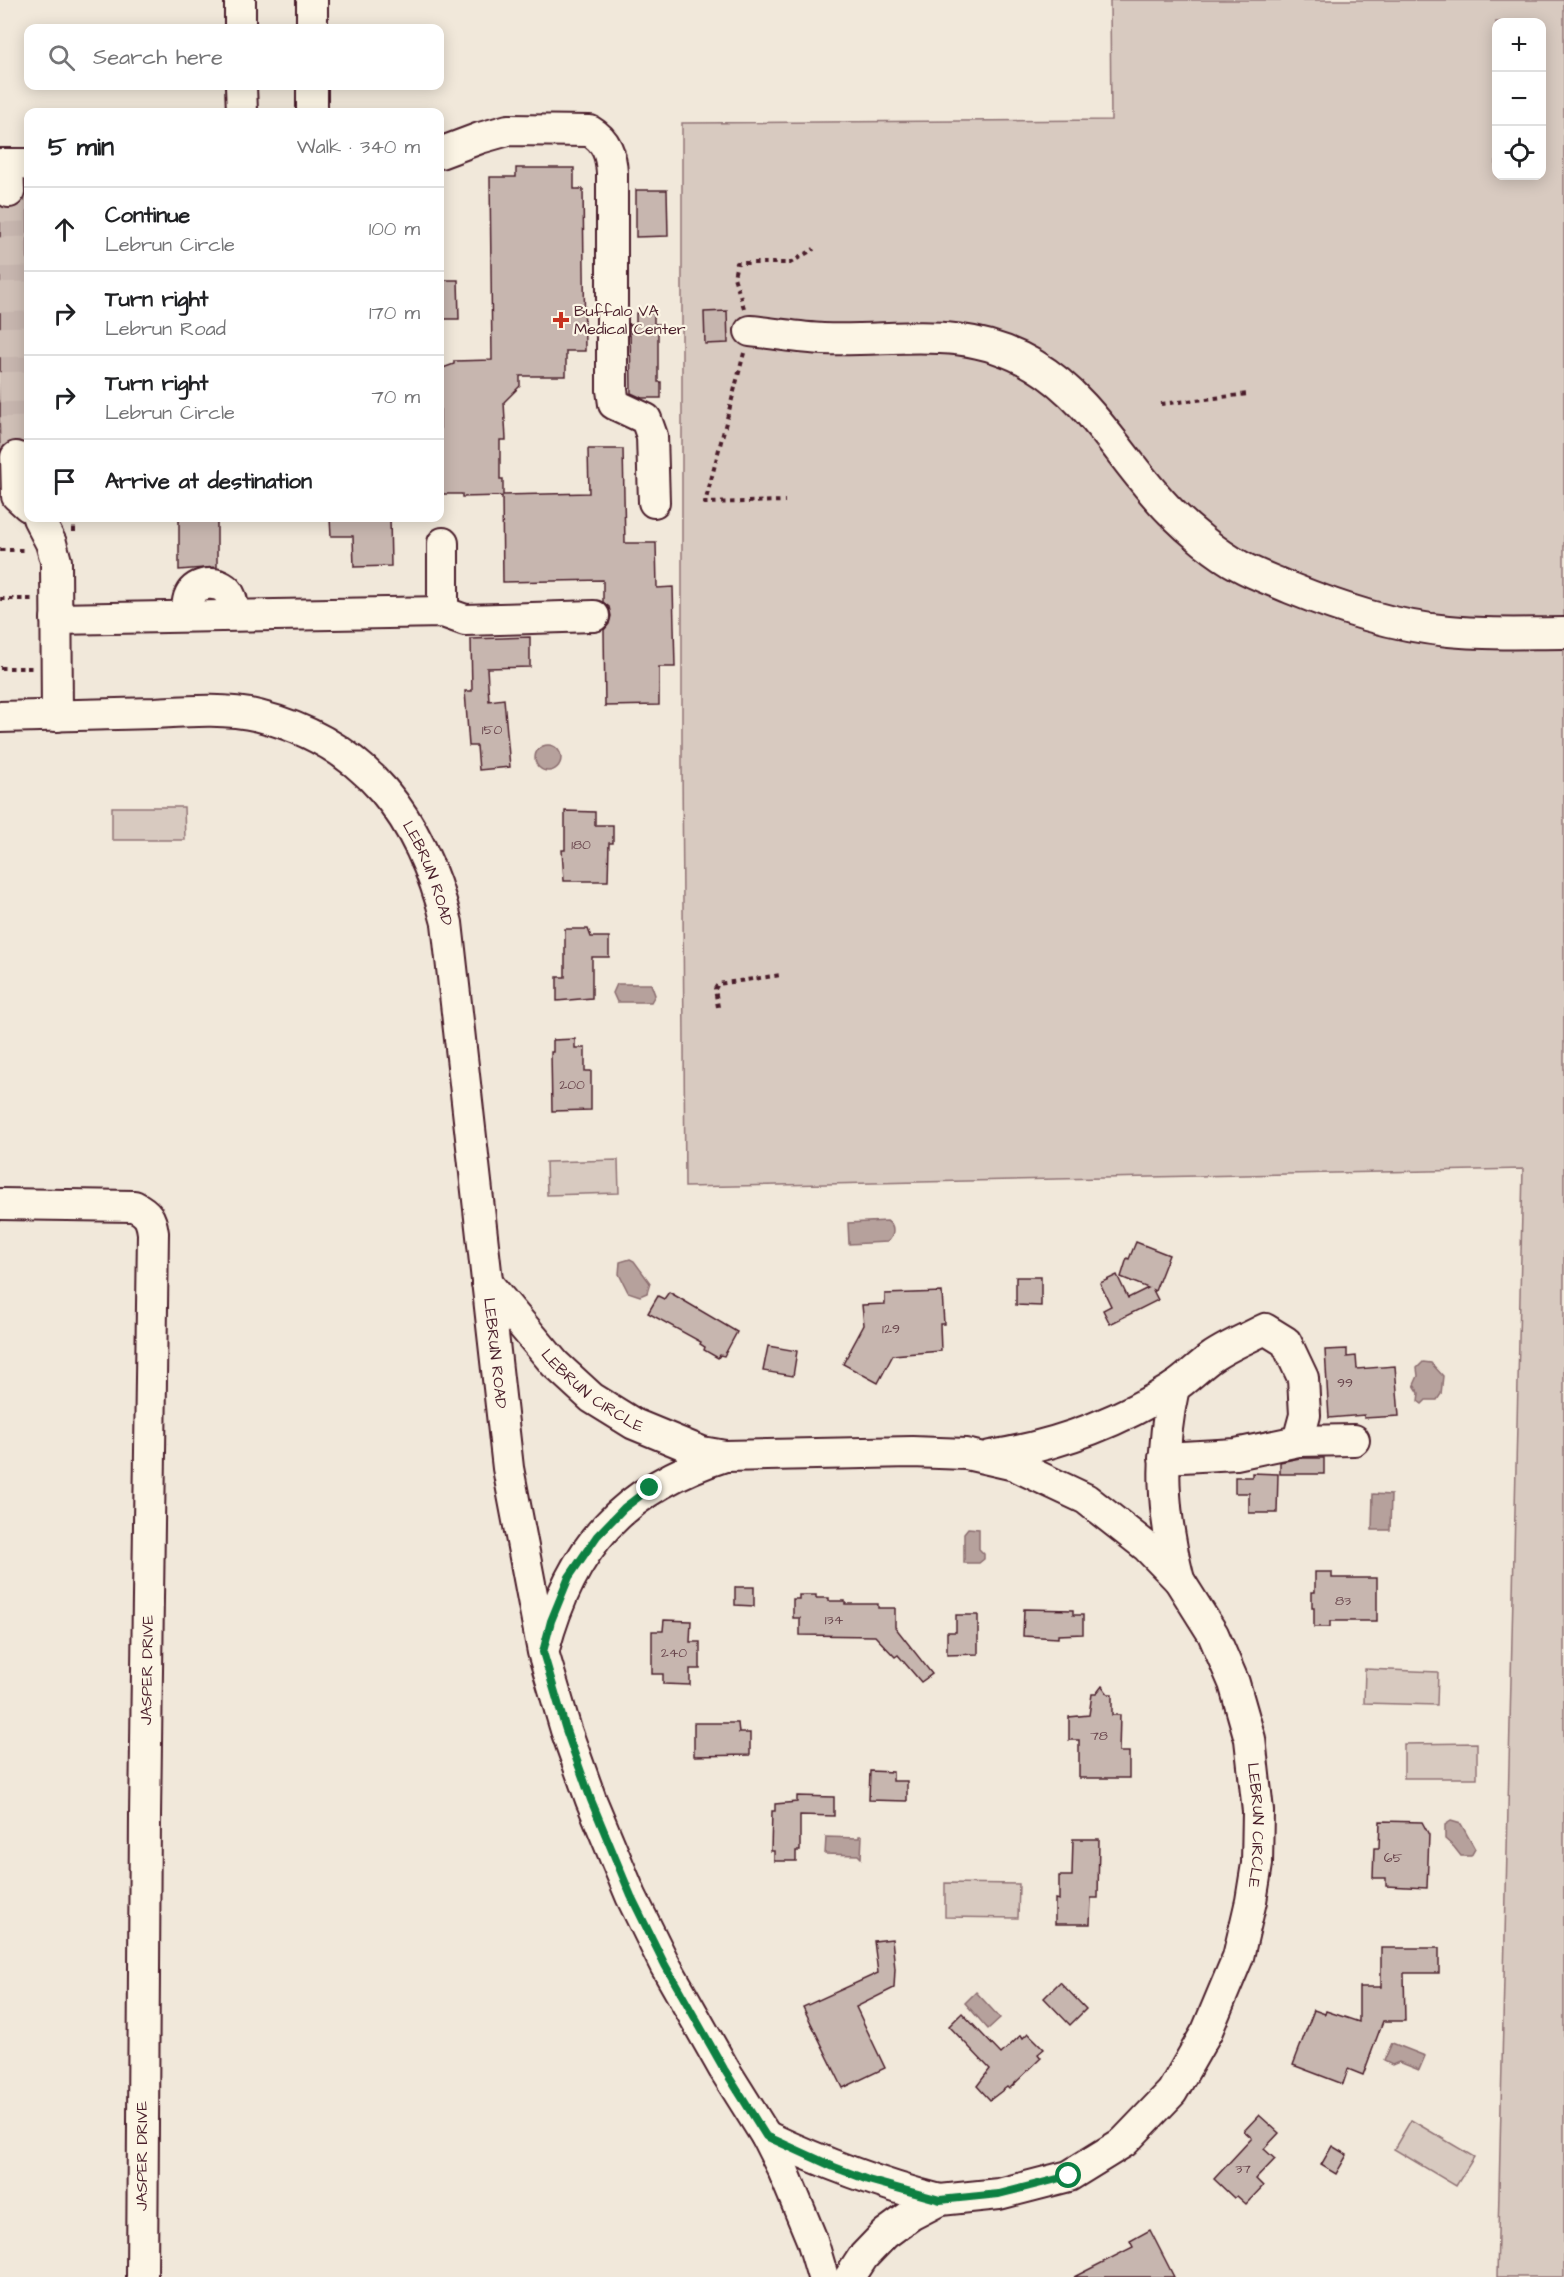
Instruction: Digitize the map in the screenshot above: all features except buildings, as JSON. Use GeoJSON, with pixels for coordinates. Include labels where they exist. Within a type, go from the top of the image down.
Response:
{"type":"FeatureCollection","features":[{"type":"Feature","properties":{"kind":"street"},"geometry":{"type":"LineString","coordinates":[[240,0],[240,24]]}},
{"type":"Feature","properties":{"kind":"street"},"geometry":{"type":"LineString","coordinates":[[312,0],[312,24]]}},
{"type":"Feature","properties":{"kind":"street"},"geometry":{"type":"LineString","coordinates":[[241,90],[242,108]]}},
{"type":"Feature","properties":{"kind":"street"},"geometry":{"type":"LineString","coordinates":[[312,90],[312,108]]}},
{"type":"Feature","properties":{"kind":"street"},"geometry":{"type":"LineString","coordinates":[[444,152],[508,130],[590,131],[600,136],[608,148],[612,173],[612,390],[614,404],[646,419],[652,436],[654,502]]}},
{"type":"Feature","properties":{"kind":"street"},"geometry":{"type":"LineString","coordinates":[[750,331],[823,339],[928,336],[980,342],[1034,365],[1062,385],[1088,410],[1172,512],[1195,533],[1239,566],[1332,605],[1414,627],[1451,632],[1564,633]]}},
{"type":"Feature","properties":{"kind":"street"},"geometry":{"type":"LineString","coordinates":[[16,457],[18,499]]}},
{"type":"Feature","properties":{"kind":"street"},"geometry":{"type":"LineString","coordinates":[[40,522],[51,543],[45,555],[47,609],[57,716]]}},
{"type":"Feature","properties":{"kind":"street"},"geometry":{"type":"LineString","coordinates":[[45,555],[61,542],[61,522]]}},
{"type":"Feature","properties":{"kind":"street"},"geometry":{"type":"LineString","coordinates":[[442,543],[443,612]]}},
{"type":"Feature","properties":{"kind":"street"},"geometry":{"type":"LineString","coordinates":[[47,609],[188,616],[443,612],[465,620],[594,616]]}},
{"type":"Feature","properties":{"kind":"street","name":"LEBRUN ROAD"},"geometry":{"type":"LineString","coordinates":[[0,717],[215,711],[258,716],[297,729],[330,746],[362,768],[399,809],[414,832],[433,873],[447,922],[508,1468],[543,1652],[566,1730],[591,1800],[631,1896],[693,2016],[766,2136],[799,2204],[823,2277]]}},
{"type":"Feature","properties":{"kind":"street","name":"JASPER DRIVE"},"geometry":{"type":"LineString","coordinates":[[0,1204],[134,1206],[144,1211],[151,1219],[153,1233],[145,1816],[142,2277]]}},
{"type":"Feature","properties":{"kind":"street","name":"LEBRUN CIRCLE"},"geometry":{"type":"LineString","coordinates":[[487,1283],[555,1364],[592,1398],[634,1424],[702,1452],[725,1456],[912,1452],[966,1454],[1014,1465],[1086,1499],[1147,1547],[1179,1580],[1214,1634],[1234,1683],[1250,1739],[1258,1811],[1257,1864],[1238,1957],[1207,2031],[1172,2092],[1124,2142],[1069,2176],[999,2194],[940,2200],[911,2215],[885,2234],[850,2277]]}},
{"type":"Feature","properties":{"kind":"street"},"geometry":{"type":"LineString","coordinates":[[1174,1387],[1214,1356],[1265,1329],[1286,1342],[1303,1378],[1305,1415],[1298,1441]]}},
{"type":"Feature","properties":{"kind":"street","name":"LEBRUN CIRCLE"},"geometry":{"type":"LineString","coordinates":[[978,1457],[1025,1450],[1061,1441],[1130,1411],[1174,1387]]}},
{"type":"Feature","properties":{"kind":"street","name":"LEBRUN CIRCLE"},"geometry":{"type":"LineString","coordinates":[[1174,1387],[1164,1458],[1165,1508],[1169,1539],[1179,1580]]}},
{"type":"Feature","properties":{"kind":"street"},"geometry":{"type":"LineString","coordinates":[[1164,1458],[1236,1454],[1298,1441],[1354,1440]]}},
{"type":"Feature","properties":{"kind":"street","name":"LEBRUN CIRCLE"},"geometry":{"type":"LineString","coordinates":[[543,1652],[551,1621],[569,1577],[597,1536],[624,1508],[650,1488],[676,1474],[725,1456]]}},
{"type":"Feature","properties":{"kind":"street","name":"LEBRUN CIRCLE"},"geometry":{"type":"LineString","coordinates":[[766,2136],[851,2174],[940,2200]]}},
{"type":"Feature","properties":{"kind":"path"},"geometry":{"type":"LineString","coordinates":[[785,501],[705,503],[728,407],[750,331],[734,277],[737,263],[790,263],[814,249]]}},
{"type":"Feature","properties":{"kind":"path"},"geometry":{"type":"LineString","coordinates":[[1161,404],[1249,394]]}},
{"type":"Feature","properties":{"kind":"path"},"geometry":{"type":"LineString","coordinates":[[0,550],[45,555]]}},
{"type":"Feature","properties":{"kind":"path"},"geometry":{"type":"LineString","coordinates":[[0,599],[47,609]]}},
{"type":"Feature","properties":{"kind":"path"},"geometry":{"type":"LineString","coordinates":[[0,668],[37,668]]}},
{"type":"Feature","properties":{"kind":"path"},"geometry":{"type":"LineString","coordinates":[[718,1007],[715,989],[718,984],[781,975]]}},
{"type":"Feature","properties":{"kind":"shaded area"},"geometry":{"type":"Polygon","coordinates":[[[1110,0],[1564,0],[1564,2277],[1497,2277],[1523,1169],[685,1187],[682,764],[682,123],[1111,120],[1110,0]]]}},
{"type":"Feature","properties":{"kind":"shaded area"},"geometry":{"type":"Polygon","coordinates":[[[548,745],[557,749],[561,758],[557,767],[548,771],[539,767],[535,758],[539,749],[548,745]]]}},
{"type":"Feature","properties":{"kind":"shaded area"},"geometry":{"type":"Polygon","coordinates":[[[112,807],[184,807],[185,840],[112,840],[112,807]]]}},
{"type":"Feature","properties":{"kind":"shaded area"},"geometry":{"type":"Polygon","coordinates":[[[617,984],[651,984],[655,995],[651,1002],[617,1002],[613,993],[617,984]]]}},
{"type":"Feature","properties":{"kind":"shaded area"},"geometry":{"type":"Polygon","coordinates":[[[618,1160],[619,1193],[547,1195],[546,1162],[618,1160]]]}},
{"type":"Feature","properties":{"kind":"shaded area"},"geometry":{"type":"Polygon","coordinates":[[[887,1221],[893,1231],[892,1237],[887,1242],[849,1244],[848,1223],[887,1221]]]}},
{"type":"Feature","properties":{"kind":"shaded area"},"geometry":{"type":"Polygon","coordinates":[[[630,1259],[650,1283],[647,1293],[640,1296],[628,1292],[619,1274],[620,1262],[630,1259]]]}},
{"type":"Feature","properties":{"kind":"shaded area"},"geometry":{"type":"Polygon","coordinates":[[[1423,1362],[1431,1363],[1443,1376],[1441,1394],[1437,1400],[1426,1400],[1422,1404],[1418,1401],[1419,1393],[1414,1385],[1418,1376],[1417,1368],[1423,1362]]]}},
{"type":"Feature","properties":{"kind":"shaded area"},"geometry":{"type":"Polygon","coordinates":[[[1373,1494],[1391,1495],[1390,1530],[1372,1530],[1373,1494]]]}},
{"type":"Feature","properties":{"kind":"shaded area"},"geometry":{"type":"Polygon","coordinates":[[[968,1528],[979,1529],[979,1549],[984,1554],[984,1559],[979,1563],[964,1563],[964,1533],[968,1528]]]}},
{"type":"Feature","properties":{"kind":"shaded area"},"geometry":{"type":"Polygon","coordinates":[[[1365,1669],[1438,1672],[1437,1705],[1364,1703],[1365,1669]]]}},
{"type":"Feature","properties":{"kind":"shaded area"},"geometry":{"type":"Polygon","coordinates":[[[1477,1743],[1477,1778],[1404,1778],[1404,1744],[1477,1743]]]}},
{"type":"Feature","properties":{"kind":"shaded area"},"geometry":{"type":"Polygon","coordinates":[[[1451,1821],[1461,1824],[1475,1849],[1471,1856],[1461,1856],[1445,1839],[1445,1825],[1451,1821]]]}},
{"type":"Feature","properties":{"kind":"shaded area"},"geometry":{"type":"Polygon","coordinates":[[[862,1836],[861,1858],[858,1855],[825,1854],[826,1837],[859,1838],[862,1836]]]}},
{"type":"Feature","properties":{"kind":"shaded area"},"geometry":{"type":"Polygon","coordinates":[[[945,1883],[1019,1884],[1018,1918],[945,1917],[945,1883]]]}},
{"type":"Feature","properties":{"kind":"shaded area"},"geometry":{"type":"Polygon","coordinates":[[[976,1992],[1000,2018],[988,2029],[965,2003],[976,1992]]]}},
{"type":"Feature","properties":{"kind":"shaded area"},"geometry":{"type":"Polygon","coordinates":[[[1392,2043],[1425,2056],[1419,2070],[1399,2062],[1392,2065],[1384,2061],[1392,2043]]]}},
{"type":"Feature","properties":{"kind":"shaded area"},"geometry":{"type":"Polygon","coordinates":[[[1411,2120],[1474,2157],[1456,2186],[1394,2149],[1411,2120]]]}},
{"type":"Feature","properties":{"kind":"tunnel"},"geometry":{"type":"LineString","coordinates":[[9,192],[16,457]]}},
{"type":"Feature","properties":{"kind":"place","name":"Buffalo VA Medical Center"},"geometry":{"type":"Point","coordinates":[561,320]}},
{"type":"Feature","properties":{"kind":"route"},"geometry":{"type":"LineString","coordinates":[[650,1488],[624,1508],[597,1536],[569,1577],[551,1621],[543,1652],[566,1730],[591,1800],[631,1896],[665,1965],[724,2069],[766,2136],[868,2180],[940,2200],[999,2194],[1069,2176]]}}]}
